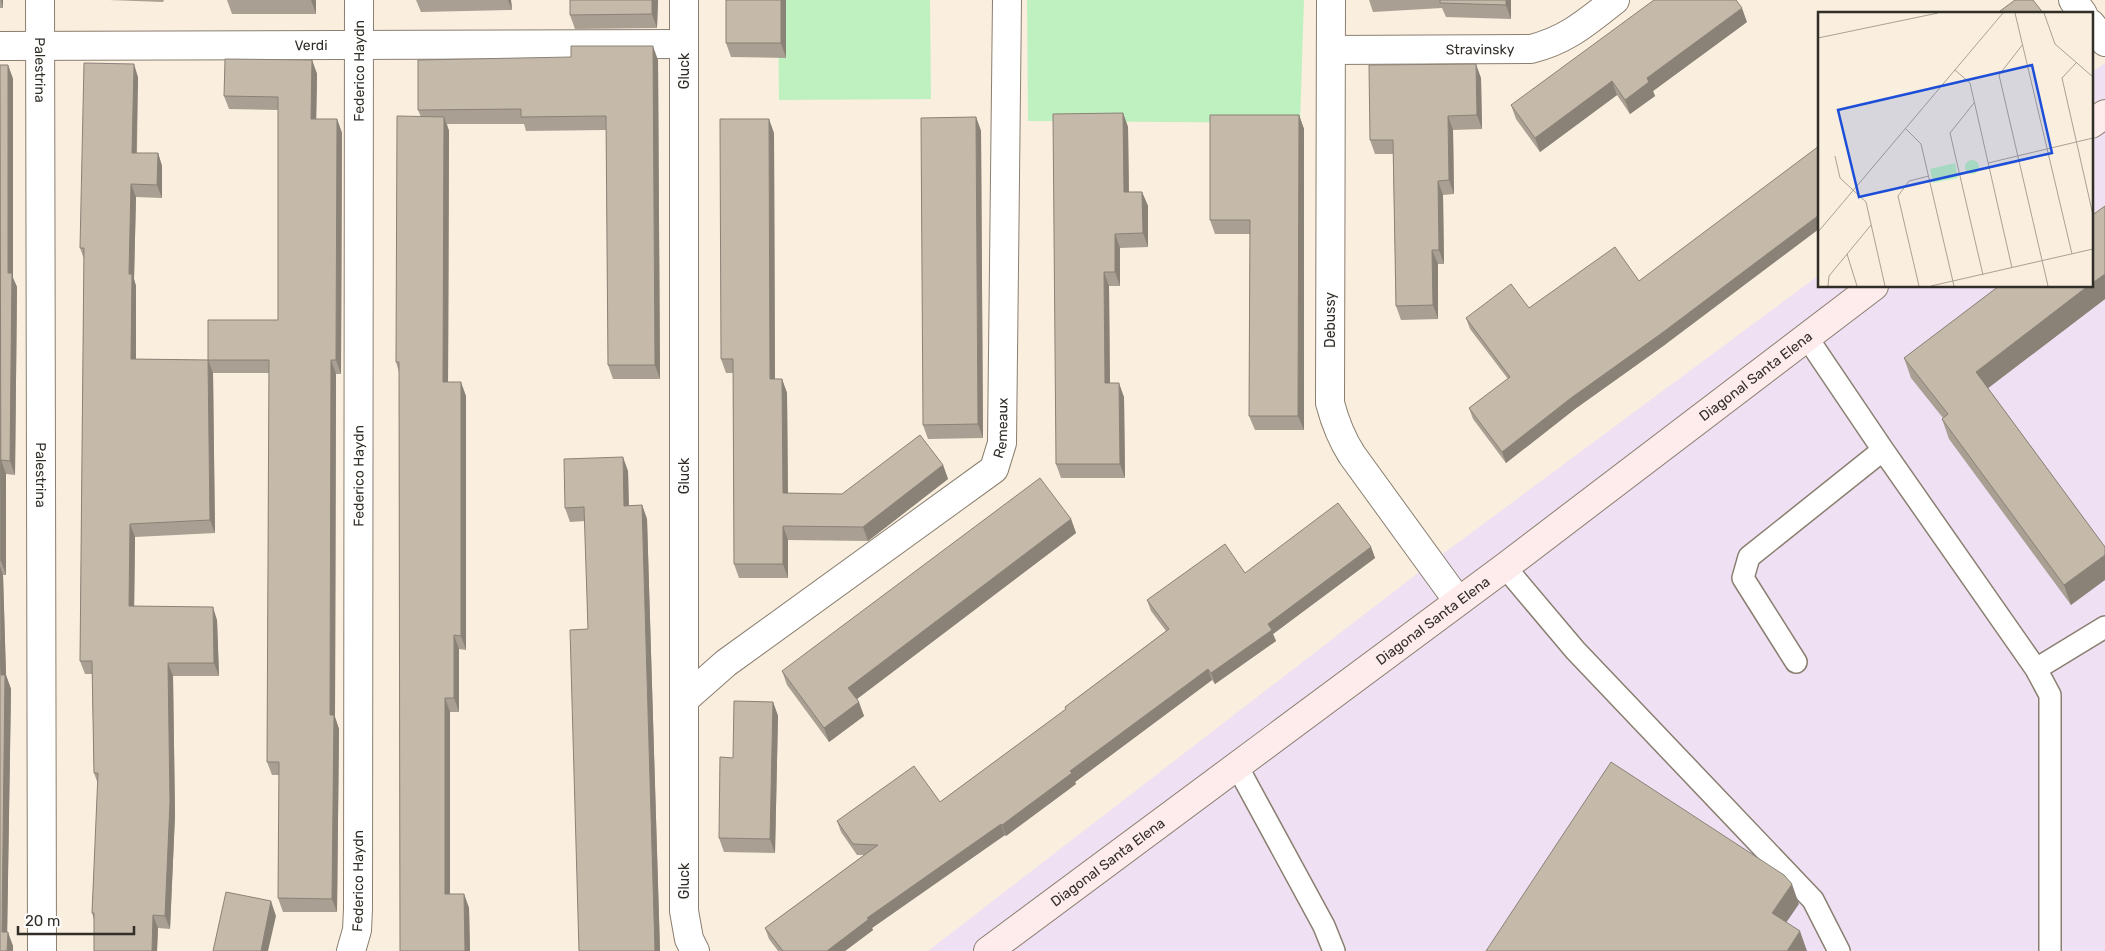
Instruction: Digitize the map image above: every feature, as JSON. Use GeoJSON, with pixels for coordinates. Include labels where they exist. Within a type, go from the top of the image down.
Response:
{"type":"FeatureCollection","features":[{"type":"Feature","properties":{"kind":"main road"},"geometry":{"type":"LineString","coordinates":[[2092,123],[2105,114]]}},
{"type":"Feature","properties":{"kind":"main road","name":"Diagonal Santa Elena"},"geometry":{"type":"LineString","coordinates":[[988,951],[1505,566],[1871,288]]}},
{"type":"Feature","properties":{"kind":"street","name":"Palestrina"},"geometry":{"type":"LineString","coordinates":[[40,0],[42,951]]}},
{"type":"Feature","properties":{"kind":"street","name":"Federico Haydn"},"geometry":{"type":"LineString","coordinates":[[351,951],[357,930],[358,909],[358,0]]}},
{"type":"Feature","properties":{"kind":"street","name":"Gluck"},"geometry":{"type":"LineString","coordinates":[[684,0],[684,911],[687,932],[695,951]]}},
{"type":"Feature","properties":{"kind":"street","name":"Remeaux"},"geometry":{"type":"LineString","coordinates":[[684,700],[726,663],[994,469],[1002,443],[1007,0]]}},
{"type":"Feature","properties":{"kind":"street","name":"Debussy"},"geometry":{"type":"LineString","coordinates":[[1331,0],[1330,403],[1334,421],[1352,455],[1458,601]]}},
{"type":"Feature","properties":{"kind":"street","name":"Stravinsky"},"geometry":{"type":"LineString","coordinates":[[1330,50],[1531,49],[1562,39],[1615,0]]}},
{"type":"Feature","properties":{"kind":"street"},"geometry":{"type":"LineString","coordinates":[[2073,0],[2082,12]]}},
{"type":"Feature","properties":{"kind":"street"},"geometry":{"type":"LineString","coordinates":[[2092,25],[2105,42]]}},
{"type":"Feature","properties":{"kind":"street","name":"Verdi"},"geometry":{"type":"LineString","coordinates":[[0,46],[684,44]]}},
{"type":"Feature","properties":{"kind":"lane"},"geometry":{"type":"LineString","coordinates":[[1806,336],[2036,669],[2050,695],[2050,951]]}},
{"type":"Feature","properties":{"kind":"lane"},"geometry":{"type":"LineString","coordinates":[[1796,662],[1743,578],[1745,566],[1749,557],[1883,450]]}},
{"type":"Feature","properties":{"kind":"lane"},"geometry":{"type":"LineString","coordinates":[[1505,566],[1575,650],[1813,900],[1839,951]]}},
{"type":"Feature","properties":{"kind":"lane"},"geometry":{"type":"LineString","coordinates":[[2036,669],[2105,627]]}},
{"type":"Feature","properties":{"kind":"lane"},"geometry":{"type":"LineString","coordinates":[[1236,766],[1324,926],[1334,951]]}},
{"type":"Feature","properties":{"kind":"shaded area"},"geometry":{"type":"Polygon","coordinates":[[[2105,63],[2105,951],[928,951],[1440,556],[1818,276],[1818,288],[2092,288],[2092,72],[2105,63]]]}},
{"type":"Feature","properties":{"kind":"green space"},"geometry":{"type":"Polygon","coordinates":[[[778,0],[930,0],[931,99],[779,100],[778,0]]]}},
{"type":"Feature","properties":{"kind":"green space"},"geometry":{"type":"Polygon","coordinates":[[[1027,0],[1304,0],[1300,123],[1028,121],[1027,0]]]}},
{"type":"Feature","properties":{"kind":"building"},"geometry":{"type":"Polygon","coordinates":[[[570,0],[652,0],[652,14],[570,15],[570,0]]]}},
{"type":"Feature","properties":{"kind":"building"},"geometry":{"type":"Polygon","coordinates":[[[726,0],[781,0],[781,43],[726,43],[726,0]]]}},
{"type":"Feature","properties":{"kind":"building"},"geometry":{"type":"Polygon","coordinates":[[[1440,0],[1506,0],[1506,5],[1440,3],[1440,0]]]}},
{"type":"Feature","properties":{"kind":"building"},"geometry":{"type":"Polygon","coordinates":[[[1654,0],[1736,0],[1742,8],[1647,78],[1649,82],[1625,100],[1612,81],[1535,138],[1511,105],[1654,0]]]}},
{"type":"Feature","properties":{"kind":"building"},"geometry":{"type":"Polygon","coordinates":[[[2015,0],[2033,0],[2042,12],[1999,12],[2015,0]]]}},
{"type":"Feature","properties":{"kind":"building"},"geometry":{"type":"Polygon","coordinates":[[[571,46],[653,46],[655,365],[608,365],[606,116],[521,117],[521,109],[418,110],[418,60],[571,57],[571,46]]]}},
{"type":"Feature","properties":{"kind":"building"},"geometry":{"type":"Polygon","coordinates":[[[225,59],[312,60],[311,119],[337,119],[336,360],[331,360],[330,715],[334,715],[332,899],[278,898],[279,762],[267,762],[269,360],[208,360],[208,320],[278,320],[278,97],[224,96],[225,59]]]}},
{"type":"Feature","properties":{"kind":"building"},"geometry":{"type":"Polygon","coordinates":[[[84,63],[134,64],[132,153],[158,153],[157,185],[131,184],[129,274],[132,274],[131,359],[208,360],[210,520],[130,524],[129,606],[213,607],[214,663],[168,663],[170,802],[165,916],[153,915],[152,951],[94,951],[94,913],[92,913],[98,773],[94,773],[92,661],[80,661],[84,248],[80,248],[84,63]]]}},
{"type":"Feature","properties":{"kind":"building"},"geometry":{"type":"Polygon","coordinates":[[[1476,64],[1477,115],[1448,116],[1449,180],[1438,181],[1439,250],[1432,250],[1433,305],[1396,306],[1393,140],[1370,140],[1369,65],[1476,64]]]}},
{"type":"Feature","properties":{"kind":"building"},"geometry":{"type":"Polygon","coordinates":[[[0,65],[8,65],[8,273],[12,273],[10,461],[1,460],[1,561],[0,65]]]}},
{"type":"Feature","properties":{"kind":"building"},"geometry":{"type":"Polygon","coordinates":[[[1123,113],[1124,192],[1142,192],[1143,233],[1115,234],[1115,272],[1104,272],[1105,383],[1119,383],[1120,464],[1056,464],[1053,114],[1123,113]]]}},
{"type":"Feature","properties":{"kind":"building"},"geometry":{"type":"Polygon","coordinates":[[[1210,115],[1299,115],[1298,416],[1249,416],[1250,220],[1210,220],[1210,115]]]}},
{"type":"Feature","properties":{"kind":"building"},"geometry":{"type":"Polygon","coordinates":[[[397,116],[444,117],[443,382],[461,382],[461,636],[454,635],[454,698],[445,698],[445,894],[464,894],[465,951],[400,951],[399,362],[396,362],[397,116]]]}},
{"type":"Feature","properties":{"kind":"building"},"geometry":{"type":"Polygon","coordinates":[[[976,117],[978,424],[923,425],[921,118],[976,117]]]}},
{"type":"Feature","properties":{"kind":"building"},"geometry":{"type":"Polygon","coordinates":[[[720,119],[769,119],[770,379],[782,379],[783,493],[842,494],[920,435],[943,465],[863,527],[783,526],[783,564],[734,564],[733,359],[721,359],[720,119]]]}},
{"type":"Feature","properties":{"kind":"building"},"geometry":{"type":"Polygon","coordinates":[[[1818,147],[1818,216],[1662,333],[1571,398],[1502,452],[1469,408],[1510,377],[1466,318],[1511,284],[1529,308],[1615,247],[1639,281],[1818,147]]]}},
{"type":"Feature","properties":{"kind":"building"},"geometry":{"type":"Polygon","coordinates":[[[2105,206],[2105,274],[2092,283],[2092,215],[2105,206]]]}},
{"type":"Feature","properties":{"kind":"building"},"geometry":{"type":"Polygon","coordinates":[[[1996,288],[2085,288],[1976,372],[2105,547],[2105,555],[2064,585],[1942,419],[1948,414],[1904,358],[1996,288]]]}},
{"type":"Feature","properties":{"kind":"building"},"geometry":{"type":"Polygon","coordinates":[[[623,457],[624,506],[642,505],[655,951],[579,951],[570,630],[588,629],[584,507],[565,508],[564,459],[623,457]]]}},
{"type":"Feature","properties":{"kind":"building"},"geometry":{"type":"Polygon","coordinates":[[[1040,478],[1071,519],[848,688],[859,702],[824,728],[782,671],[1040,478]]]}},
{"type":"Feature","properties":{"kind":"building"},"geometry":{"type":"Polygon","coordinates":[[[1338,503],[1371,547],[1268,624],[1272,630],[1211,673],[1208,669],[1070,771],[1072,773],[1002,825],[867,918],[869,919],[827,951],[783,951],[765,928],[878,845],[853,844],[837,821],[914,766],[940,802],[1066,709],[1065,707],[1169,629],[1147,600],[1225,544],[1245,573],[1338,503]]]}},
{"type":"Feature","properties":{"kind":"building"},"geometry":{"type":"Polygon","coordinates":[[[0,640],[1,675],[5,675],[2,932],[8,932],[7,951],[0,951],[0,640]]]}},
{"type":"Feature","properties":{"kind":"building"},"geometry":{"type":"Polygon","coordinates":[[[734,701],[773,702],[770,839],[719,838],[720,757],[733,758],[734,701]]]}},
{"type":"Feature","properties":{"kind":"building"},"geometry":{"type":"Polygon","coordinates":[[[1611,762],[1784,875],[1792,884],[1772,913],[1800,931],[1787,951],[1486,951],[1611,762]]]}},
{"type":"Feature","properties":{"kind":"building"},"geometry":{"type":"Polygon","coordinates":[[[226,892],[271,901],[261,951],[213,951],[226,892]]]}}]}
